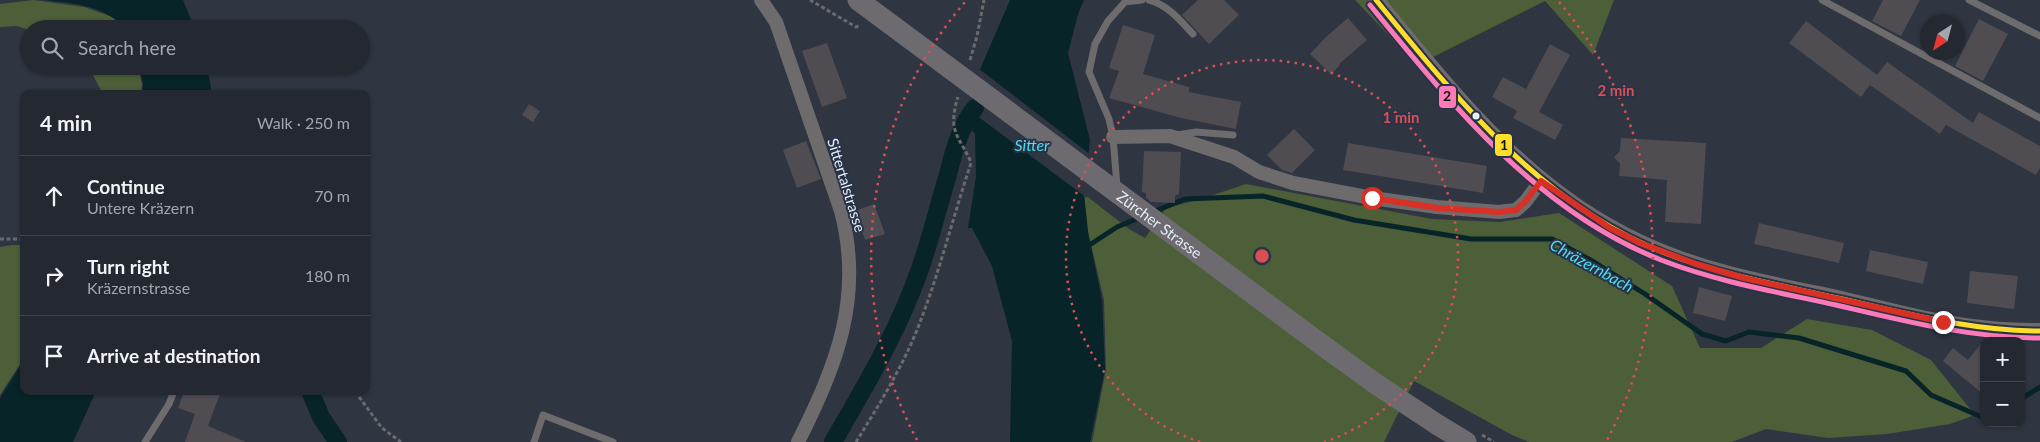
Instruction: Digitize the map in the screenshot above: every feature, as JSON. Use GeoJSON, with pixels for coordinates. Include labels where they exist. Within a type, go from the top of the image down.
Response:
{"type":"FeatureCollection","features":[{"type":"Feature","properties":{"kind":"main road","name":"Zürcher Strasse"},"geometry":{"type":"LineString","coordinates":[[858,0],[1318,342],[1376,384],[1466,442]]}},
{"type":"Feature","properties":{"kind":"street","name":"Sittertalstrasse"},"geometry":{"type":"LineString","coordinates":[[761,0],[780,31],[841,212],[847,235],[849,256],[847,301],[843,330],[837,353],[821,396],[798,442]]}},
{"type":"Feature","properties":{"kind":"street"},"geometry":{"type":"LineString","coordinates":[[1376,0],[1471,112],[1508,151],[1541,181],[1610,228],[1640,243],[1696,264],[1744,278],[1943,322],[1990,329],[2040,331]]}},
{"type":"Feature","properties":{"kind":"street"},"geometry":{"type":"LineString","coordinates":[[1113,137],[1170,136],[1234,157],[1259,172],[1293,183],[1438,208],[1499,212],[1516,210],[1525,202],[1541,181]]}},
{"type":"Feature","properties":{"kind":"lane"},"geometry":{"type":"LineString","coordinates":[[1129,211],[1116,184],[1113,137],[1108,119],[1089,72],[1095,44],[1108,21],[1125,2],[1142,0]]}},
{"type":"Feature","properties":{"kind":"lane"},"geometry":{"type":"LineString","coordinates":[[1149,0],[1160,2],[1193,34]]}},
{"type":"Feature","properties":{"kind":"lane"},"geometry":{"type":"LineString","coordinates":[[1822,0],[2040,118]]}},
{"type":"Feature","properties":{"kind":"lane"},"geometry":{"type":"LineString","coordinates":[[1969,0],[2040,36]]}},
{"type":"Feature","properties":{"kind":"lane"},"geometry":{"type":"LineString","coordinates":[[1170,136],[1196,132],[1233,135]]}},
{"type":"Feature","properties":{"kind":"lane"},"geometry":{"type":"LineString","coordinates":[[146,442],[172,395]]}},
{"type":"Feature","properties":{"kind":"lane"},"geometry":{"type":"LineString","coordinates":[[534,442],[544,415],[613,442]]}},
{"type":"Feature","properties":{"kind":"path"},"geometry":{"type":"LineString","coordinates":[[856,442],[889,387],[922,319],[944,254],[971,164],[967,151],[954,129]]}},
{"type":"Feature","properties":{"kind":"path"},"geometry":{"type":"LineString","coordinates":[[0,239],[20,239]]}},
{"type":"Feature","properties":{"kind":"path"},"geometry":{"type":"LineString","coordinates":[[359,397],[382,428],[401,442]]}},
{"type":"Feature","properties":{"kind":"green space"},"geometry":{"type":"Polygon","coordinates":[[[34,0],[84,7],[113,17],[116,20],[20,20],[20,27],[0,27],[0,4],[34,0]]]}},
{"type":"Feature","properties":{"kind":"green space"},"geometry":{"type":"Polygon","coordinates":[[[1355,0],[1614,0],[1593,55],[1545,1],[1417,65],[1355,0]]]}},
{"type":"Feature","properties":{"kind":"green space"},"geometry":{"type":"Polygon","coordinates":[[[93,75],[140,75],[141,90],[101,90],[93,75]]]}},
{"type":"Feature","properties":{"kind":"green space"},"geometry":{"type":"Polygon","coordinates":[[[1246,184],[1432,219],[1500,222],[1559,213],[1672,286],[1700,348],[1761,348],[1807,319],[1872,330],[1931,360],[1975,415],[1950,424],[1887,434],[1828,438],[1766,429],[1732,442],[1529,442],[1512,435],[1414,381],[1384,442],[1092,442],[1106,369],[1104,300],[1088,232],[1084,194],[1129,229],[1145,238],[1166,208],[1246,184]]]}},
{"type":"Feature","properties":{"kind":"green space"},"geometry":{"type":"Polygon","coordinates":[[[20,245],[20,364],[0,395],[0,247],[20,245]]]}},
{"type":"Feature","properties":{"kind":"water"},"geometry":{"type":"Polygon","coordinates":[[[44,0],[183,0],[191,20],[116,20],[98,10],[44,0]]]}},
{"type":"Feature","properties":{"kind":"water","name":"Sitter"},"geometry":{"type":"Polygon","coordinates":[[[1010,0],[1084,0],[1078,14],[1068,53],[1090,140],[1084,194],[1088,232],[1102,300],[1105,369],[1090,442],[1010,442],[1012,341],[992,266],[972,228],[968,228],[976,177],[975,133],[972,131],[976,119],[972,88],[1010,0]]]}},
{"type":"Feature","properties":{"kind":"water"},"geometry":{"type":"Polygon","coordinates":[[[141,75],[209,75],[211,90],[142,90],[141,75]]]}},
{"type":"Feature","properties":{"kind":"water"},"geometry":{"type":"Polygon","coordinates":[[[20,366],[20,395],[94,395],[73,442],[0,442],[0,398],[20,366]]]}},
{"type":"Feature","properties":{"kind":"pier"},"geometry":{"type":"Polygon","coordinates":[[[978,68],[1091,155],[1087,198],[972,112],[970,87],[978,68]]]}},
{"type":"Feature","properties":{"kind":"building"},"geometry":{"type":"Polygon","coordinates":[[[1198,0],[1224,0],[1239,15],[1209,44],[1182,15],[1198,0]]]}},
{"type":"Feature","properties":{"kind":"building"},"geometry":{"type":"Polygon","coordinates":[[[1883,0],[1920,0],[1901,36],[1872,21],[1883,0]]]}},
{"type":"Feature","properties":{"kind":"building"},"geometry":{"type":"Polygon","coordinates":[[[1348,18],[1367,40],[1339,64],[1331,74],[1310,54],[1348,18]]]}},
{"type":"Feature","properties":{"kind":"building"},"geometry":{"type":"Polygon","coordinates":[[[1979,19],[2008,34],[1983,81],[1955,66],[1958,60],[1965,60],[1965,46],[1979,19]]]}},
{"type":"Feature","properties":{"kind":"building"},"geometry":{"type":"Polygon","coordinates":[[[1806,21],[1877,75],[1887,62],[1973,123],[1979,112],[2040,146],[2040,168],[2036,175],[1946,125],[1940,134],[1870,85],[1872,82],[1861,97],[1789,43],[1806,21]]]}},
{"type":"Feature","properties":{"kind":"building"},"geometry":{"type":"Polygon","coordinates":[[[1123,25],[1155,35],[1143,74],[1189,87],[1189,92],[1241,102],[1236,129],[1181,118],[1109,98],[1119,71],[1109,68],[1123,25]]]}},
{"type":"Feature","properties":{"kind":"building"},"geometry":{"type":"Polygon","coordinates":[[[827,43],[847,98],[822,107],[802,51],[827,43]]]}},
{"type":"Feature","properties":{"kind":"building"},"geometry":{"type":"Polygon","coordinates":[[[1550,44],[1570,55],[1539,112],[1563,125],[1555,140],[1513,118],[1517,111],[1492,97],[1503,77],[1526,89],[1550,44]]]}},
{"type":"Feature","properties":{"kind":"building"},"geometry":{"type":"Polygon","coordinates":[[[529,104],[540,111],[533,122],[522,115],[529,104]]]}},
{"type":"Feature","properties":{"kind":"building"},"geometry":{"type":"Polygon","coordinates":[[[1294,129],[1315,150],[1292,173],[1282,170],[1267,155],[1294,129]]]}},
{"type":"Feature","properties":{"kind":"building"},"geometry":{"type":"Polygon","coordinates":[[[1621,138],[1706,143],[1701,224],[1665,222],[1667,180],[1619,176],[1620,164],[1614,157],[1620,151],[1621,138]]]}},
{"type":"Feature","properties":{"kind":"building"},"geometry":{"type":"Polygon","coordinates":[[[806,141],[821,179],[797,188],[783,150],[806,141]]]}},
{"type":"Feature","properties":{"kind":"building"},"geometry":{"type":"Polygon","coordinates":[[[1348,143],[1487,166],[1483,193],[1343,170],[1348,143]]]}},
{"type":"Feature","properties":{"kind":"building"},"geometry":{"type":"Polygon","coordinates":[[[1144,151],[1181,152],[1179,194],[1175,196],[1175,203],[1151,202],[1146,198],[1146,193],[1142,192],[1144,151]]]}},
{"type":"Feature","properties":{"kind":"building"},"geometry":{"type":"Polygon","coordinates":[[[874,204],[885,234],[865,240],[855,211],[874,204]]]}},
{"type":"Feature","properties":{"kind":"building"},"geometry":{"type":"Polygon","coordinates":[[[1759,223],[1844,243],[1839,263],[1754,244],[1759,223]]]}},
{"type":"Feature","properties":{"kind":"building"},"geometry":{"type":"Polygon","coordinates":[[[1870,250],[1928,262],[1923,284],[1866,271],[1870,250]]]}},
{"type":"Feature","properties":{"kind":"building"},"geometry":{"type":"Polygon","coordinates":[[[1970,271],[2018,276],[2014,309],[1967,303],[1970,271]]]}},
{"type":"Feature","properties":{"kind":"building"},"geometry":{"type":"Polygon","coordinates":[[[1699,287],[1732,296],[1725,321],[1693,313],[1699,287]]]}},
{"type":"Feature","properties":{"kind":"building"},"geometry":{"type":"Polygon","coordinates":[[[1980,345],[1980,392],[1943,361],[1953,348],[1968,360],[1980,345]]]}},
{"type":"Feature","properties":{"kind":"building"},"geometry":{"type":"Polygon","coordinates":[[[183,395],[220,395],[208,426],[246,442],[185,442],[195,414],[178,408],[183,395]]]}},
{"type":"Feature","properties":{"kind":"waterway"},"geometry":{"type":"LineString","coordinates":[[833,442],[893,334],[913,289],[925,255],[957,142],[969,116],[975,108]]}},
{"type":"Feature","properties":{"kind":"waterway","name":"Chräzernbach"},"geometry":{"type":"LineString","coordinates":[[1153,212],[1185,199],[1263,196],[1354,220],[1471,239],[1552,239],[1594,262],[1645,294],[1702,334],[1726,341],[1749,332],[1799,338],[1906,371],[1931,395],[1980,416]]}},
{"type":"Feature","properties":{"kind":"waterway","name":"Chräzernbach"},"geometry":{"type":"LineString","coordinates":[[1091,244],[1117,227],[1141,217]]}},
{"type":"Feature","properties":{"kind":"waterway","name":"Chräzernbach"},"geometry":{"type":"LineString","coordinates":[[2025,396],[2040,387]]}},
{"type":"Feature","properties":{"kind":"waterway"},"geometry":{"type":"LineString","coordinates":[[312,395],[321,417],[338,442]]}},
{"type":"Feature","properties":{"kind":"transit line","name":"1"},"geometry":{"type":"LineString","coordinates":[[1376,0],[1438,75],[1504,146],[1540,178],[1579,207],[1620,232],[1686,261],[1750,279],[1963,325],[2040,331]]}},
{"type":"Feature","properties":{"kind":"transit line","name":"2"},"geometry":{"type":"LineString","coordinates":[[1370,5],[1465,117],[1500,152],[1536,184],[1575,214],[1616,239],[1682,268],[1748,286],[1937,328],[1988,335],[2040,338]]}},
{"type":"Feature","properties":{"kind":"route"},"geometry":{"type":"LineString","coordinates":[[1372,198],[1438,208],[1499,212],[1516,210],[1525,202],[1541,181],[1610,228],[1672,256],[1744,278],[1943,322]]}}]}
